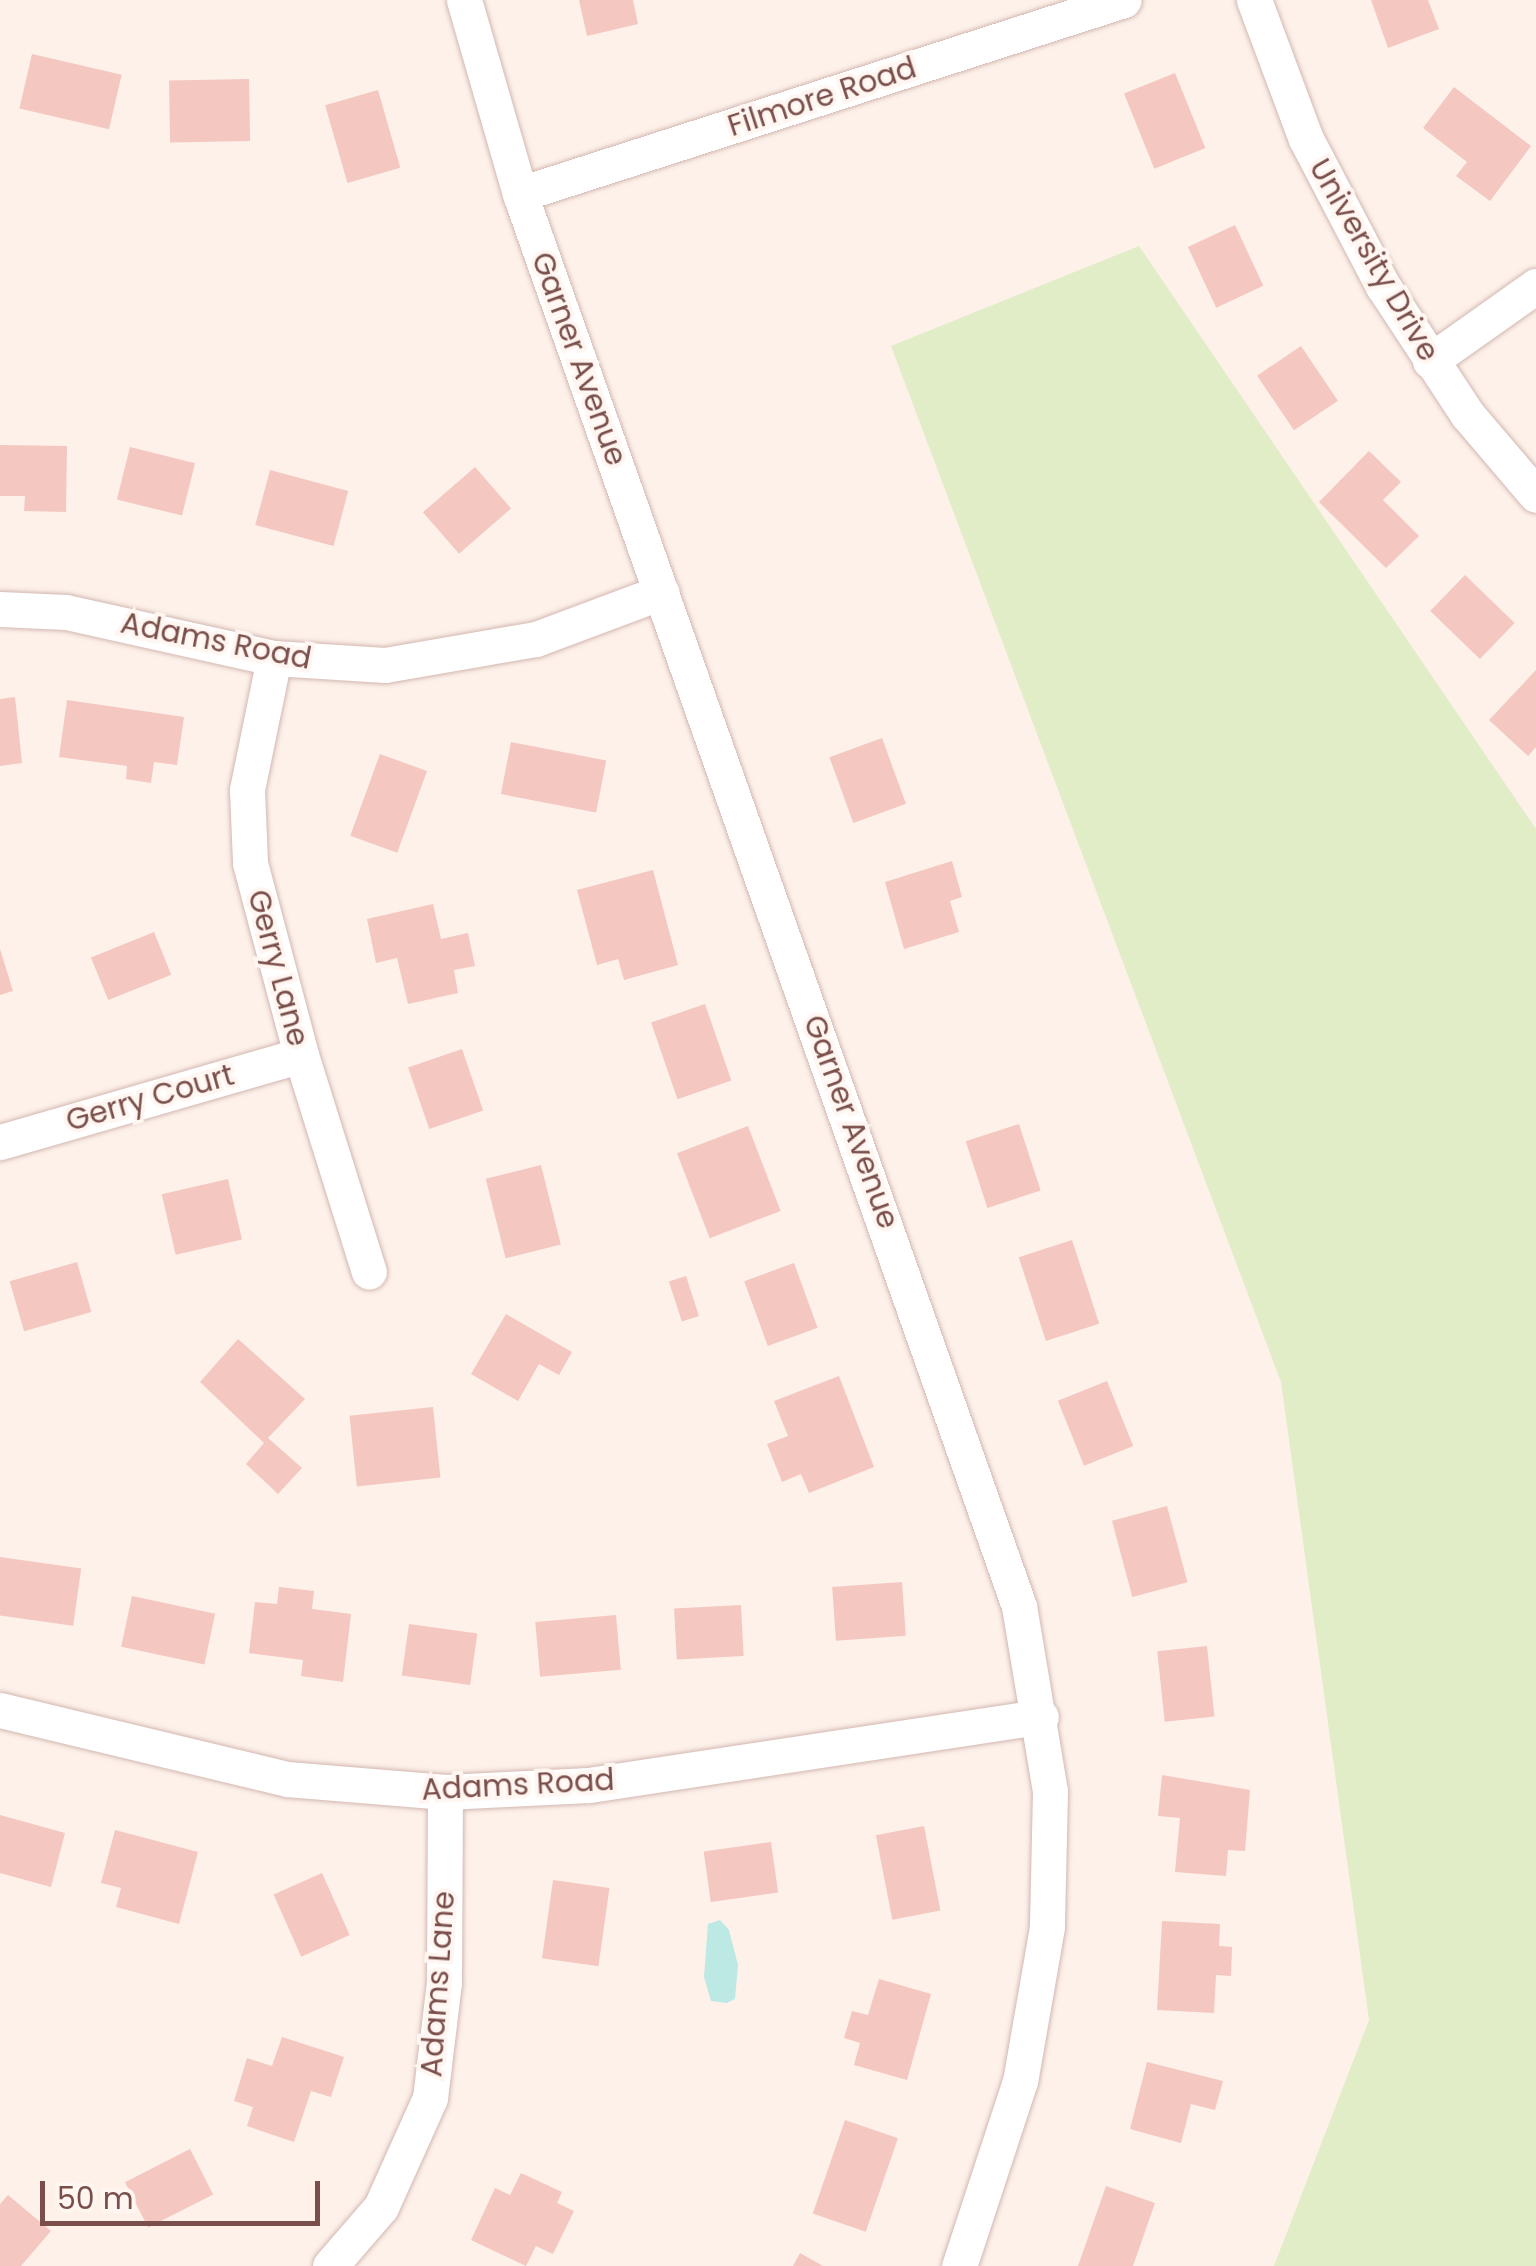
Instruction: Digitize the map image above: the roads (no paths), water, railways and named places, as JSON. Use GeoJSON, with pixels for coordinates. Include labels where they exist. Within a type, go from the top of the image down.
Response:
{"type":"FeatureCollection","features":[{"type":"Feature","properties":{"kind":"street","name":"Garner Avenue"},"geometry":{"type":"LineString","coordinates":[[464,0],[520,194],[1018,1606],[1040,1717],[1052,1862],[1036,2014],[997,2163],[958,2266]]}},
{"type":"Feature","properties":{"kind":"street","name":"Filmore Road"},"geometry":{"type":"LineString","coordinates":[[520,194],[1124,0]]}},
{"type":"Feature","properties":{"kind":"street","name":"University Drive"},"geometry":{"type":"LineString","coordinates":[[1254,0],[1340,209],[1430,361],[1536,495]]}},
{"type":"Feature","properties":{"kind":"street"},"geometry":{"type":"LineString","coordinates":[[1430,361],[1536,286]]}},
{"type":"Feature","properties":{"kind":"street","name":"Adams Road"},"geometry":{"type":"LineString","coordinates":[[0,609],[66,612],[274,658],[385,666],[536,639],[662,592]]}},
{"type":"Feature","properties":{"kind":"street","name":"Gerry Lane"},"geometry":{"type":"LineString","coordinates":[[274,658],[252,752],[245,826],[300,1055],[369,1272]]}},
{"type":"Feature","properties":{"kind":"street","name":"Gerry Court"},"geometry":{"type":"LineString","coordinates":[[0,1142],[300,1055]]}},
{"type":"Feature","properties":{"kind":"street","name":"Adams Road"},"geometry":{"type":"LineString","coordinates":[[0,1710],[287,1779],[446,1792],[588,1784],[1040,1717]]}},
{"type":"Feature","properties":{"kind":"street","name":"Adams Lane"},"geometry":{"type":"LineString","coordinates":[[330,2266],[381,2207],[430,2098],[444,1983],[446,1792]]}},
{"type":"Feature","properties":{"kind":"water"},"geometry":{"type":"Polygon","coordinates":[[[720,1920],[729,1930],[738,1965],[735,1999],[727,2003],[711,2001],[704,1977],[708,1924],[720,1920]]]}}]}
